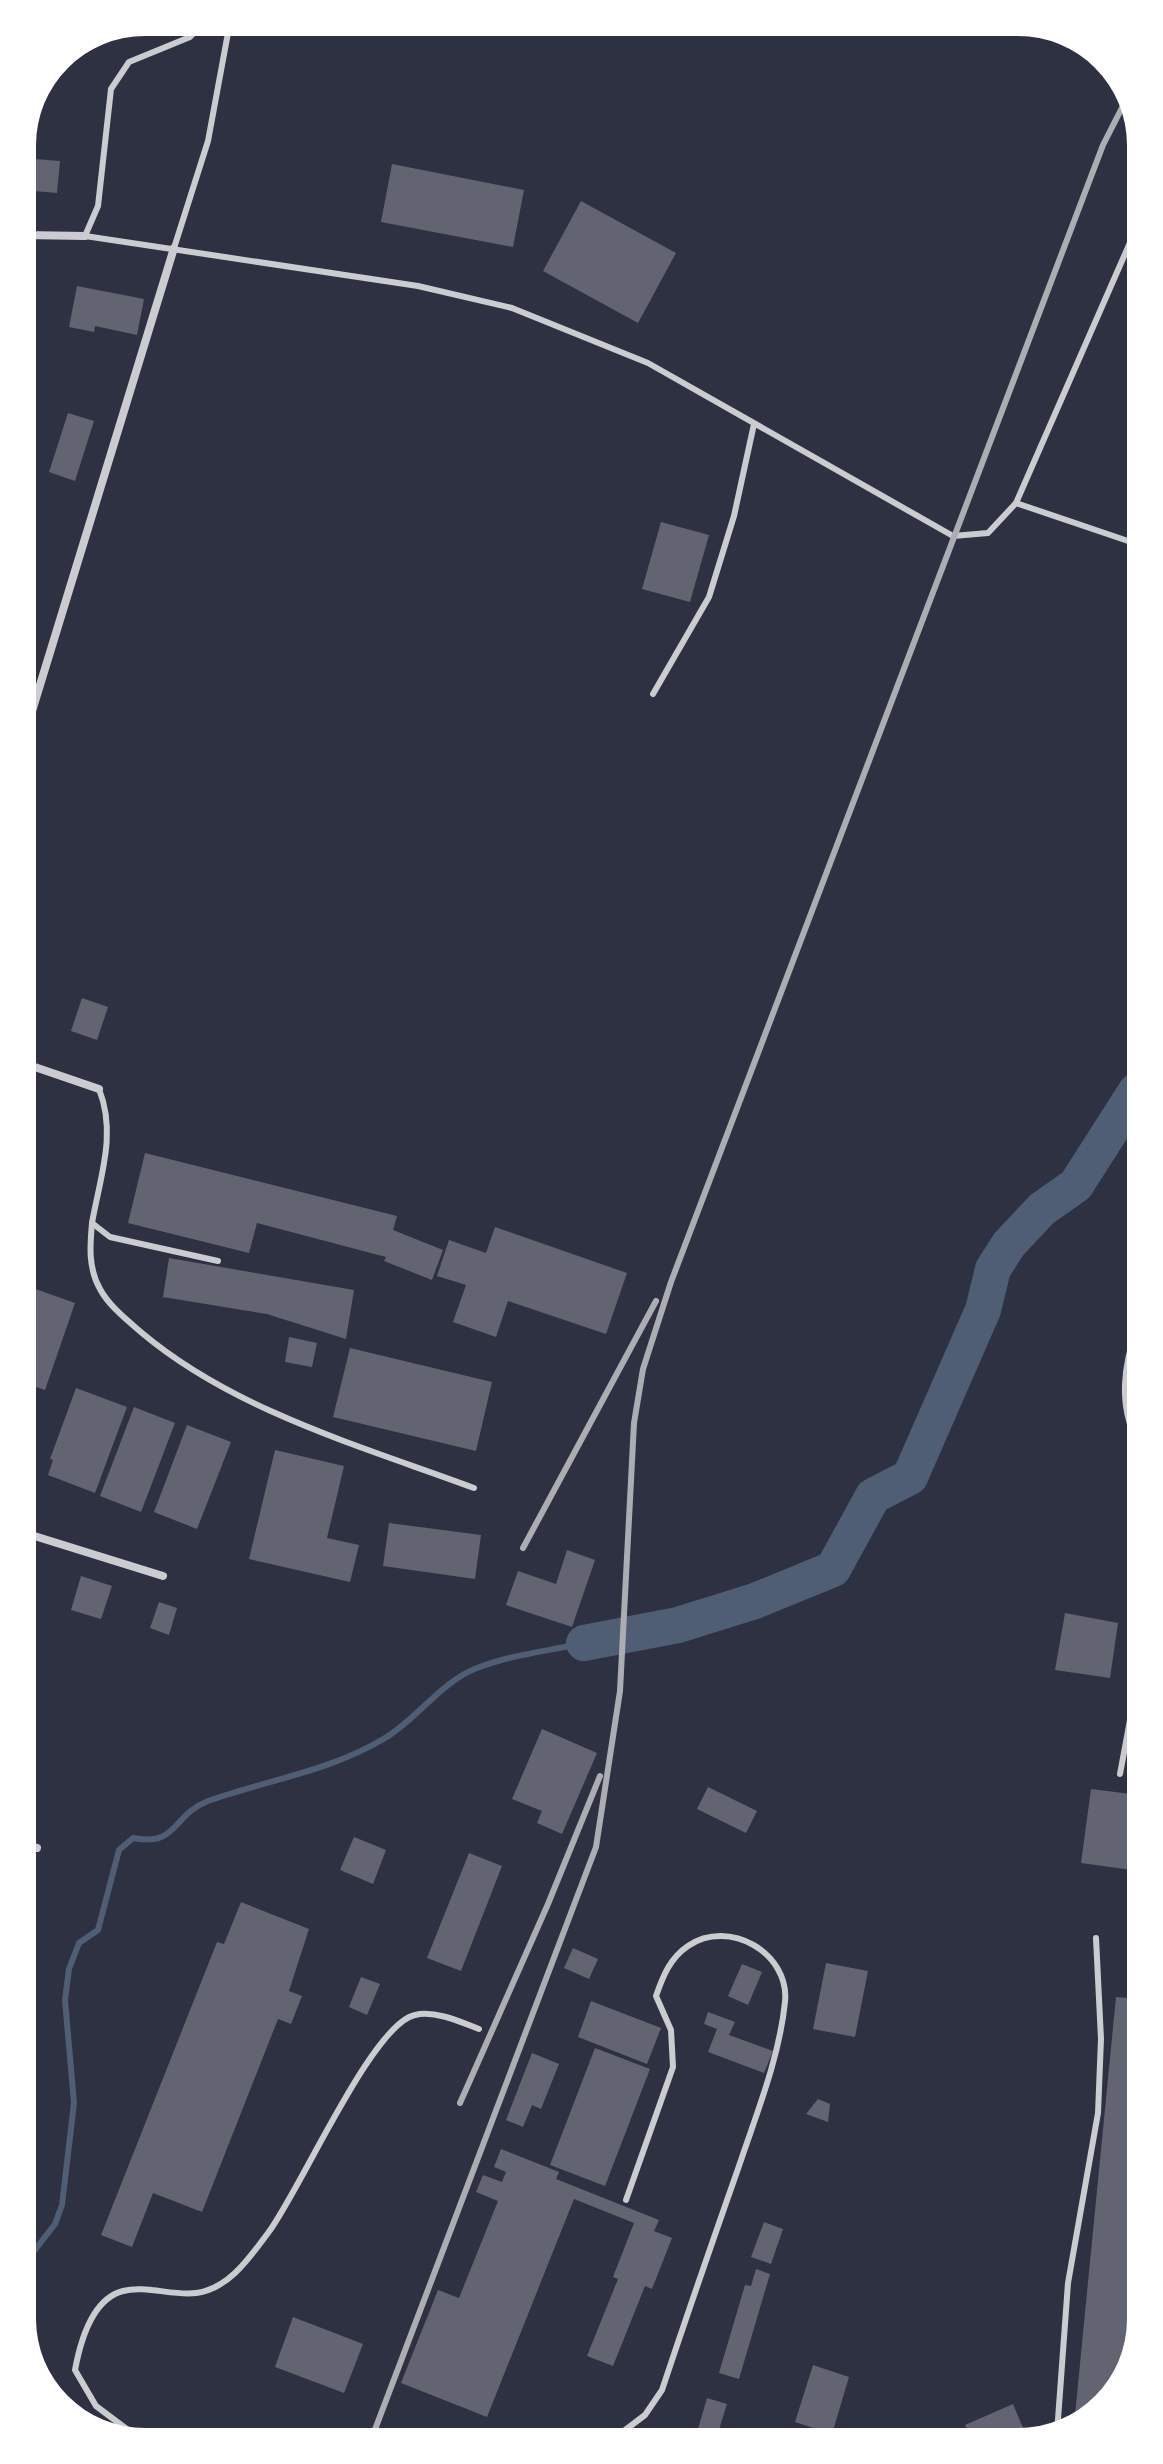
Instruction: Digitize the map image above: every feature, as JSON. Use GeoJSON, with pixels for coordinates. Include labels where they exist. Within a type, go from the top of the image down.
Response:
{"type":"FeatureCollection","features":[{"type":"Feature","properties":{"kind":"street"},"geometry":{"type":"LineString","coordinates":[[36,235],[85,236]]}},
{"type":"Feature","properties":{"kind":"street"},"geometry":{"type":"LineString","coordinates":[[36,698],[174,248]]}},
{"type":"Feature","properties":{"kind":"street"},"geometry":{"type":"LineString","coordinates":[[36,1067],[99,1089]]}},
{"type":"Feature","properties":{"kind":"street"},"geometry":{"type":"LineString","coordinates":[[36,1536],[163,1576]]}},
{"type":"Feature","properties":{"kind":"lane"},"geometry":{"type":"LineString","coordinates":[[191,36],[129,62],[111,89],[98,206],[85,236],[418,286],[512,308],[648,363],[953,536],[988,533],[1016,503],[1127,249]]}},
{"type":"Feature","properties":{"kind":"lane"},"geometry":{"type":"LineString","coordinates":[[174,248],[208,141],[227,36]]}},
{"type":"Feature","properties":{"kind":"lane"},"geometry":{"type":"LineString","coordinates":[[653,694],[709,597],[734,516],[754,424]]}},
{"type":"Feature","properties":{"kind":"lane"},"geometry":{"type":"LineString","coordinates":[[1016,503],[1127,541]]}},
{"type":"Feature","properties":{"kind":"lane"},"geometry":{"type":"LineString","coordinates":[[99,1089],[106,1107],[109,1139],[92,1223],[89,1256],[99,1288],[119,1314],[168,1355],[296,1422],[474,1488]]}},
{"type":"Feature","properties":{"kind":"lane"},"geometry":{"type":"LineString","coordinates":[[92,1223],[110,1237],[218,1261]]}},
{"type":"Feature","properties":{"kind":"lane"},"geometry":{"type":"LineString","coordinates":[[1127,1357],[1124,1366],[1127,1416]]}},
{"type":"Feature","properties":{"kind":"lane"},"geometry":{"type":"LineString","coordinates":[[1120,1774],[1127,1736]]}},
{"type":"Feature","properties":{"kind":"lane"},"geometry":{"type":"LineString","coordinates":[[626,2200],[673,2067],[671,2030],[656,1996],[667,1966],[689,1945],[714,1935],[747,1939],[771,1958],[783,1977],[785,2000],[772,2070],[662,2390],[645,2415],[628,2428]]}},
{"type":"Feature","properties":{"kind":"lane"},"geometry":{"type":"LineString","coordinates":[[1058,2421],[1068,2283],[1098,2113],[1101,2039],[1096,1938]]}},
{"type":"Feature","properties":{"kind":"lane"},"geometry":{"type":"LineString","coordinates":[[122,2425],[96,2406],[75,2370],[81,2340],[106,2301],[123,2291],[197,2293],[222,2283],[244,2264],[281,2215],[375,2047],[397,2022],[416,2014],[449,2018],[479,2029]]}},
{"type":"Feature","properties":{"kind":"building"},"geometry":{"type":"Polygon","coordinates":[[[36,159],[60,161],[57,193],[36,191],[36,159]]]}},
{"type":"Feature","properties":{"kind":"building"},"geometry":{"type":"Polygon","coordinates":[[[392,164],[524,190],[513,247],[381,222],[392,164]]]}},
{"type":"Feature","properties":{"kind":"building"},"geometry":{"type":"Polygon","coordinates":[[[581,201],[676,253],[638,323],[543,271],[581,201]]]}},
{"type":"Feature","properties":{"kind":"building"},"geometry":{"type":"Polygon","coordinates":[[[77,286],[144,299],[137,335],[95,326],[94,332],[69,327],[77,286]]]}},
{"type":"Feature","properties":{"kind":"building"},"geometry":{"type":"Polygon","coordinates":[[[68,413],[94,421],[75,481],[49,472],[68,413]]]}},
{"type":"Feature","properties":{"kind":"building"},"geometry":{"type":"Polygon","coordinates":[[[661,522],[709,535],[690,602],[642,589],[661,522]]]}},
{"type":"Feature","properties":{"kind":"building"},"geometry":{"type":"Polygon","coordinates":[[[82,998],[108,1007],[97,1040],[71,1031],[82,998]]]}},
{"type":"Feature","properties":{"kind":"building"},"geometry":{"type":"Polygon","coordinates":[[[145,1153],[397,1216],[393,1230],[443,1250],[432,1280],[384,1261],[386,1257],[257,1223],[249,1253],[128,1223],[145,1153]]]}},
{"type":"Feature","properties":{"kind":"building"},"geometry":{"type":"Polygon","coordinates":[[[495,1227],[627,1273],[606,1334],[508,1301],[496,1337],[453,1322],[466,1285],[437,1276],[449,1240],[486,1253],[495,1227]]]}},
{"type":"Feature","properties":{"kind":"building"},"geometry":{"type":"Polygon","coordinates":[[[169,1258],[354,1290],[346,1339],[267,1314],[163,1297],[169,1258]]]}},
{"type":"Feature","properties":{"kind":"building"},"geometry":{"type":"Polygon","coordinates":[[[36,1289],[75,1303],[45,1390],[36,1387],[36,1289]]]}},
{"type":"Feature","properties":{"kind":"building"},"geometry":{"type":"Polygon","coordinates":[[[289,1337],[317,1343],[312,1367],[285,1362],[289,1337]]]}},
{"type":"Feature","properties":{"kind":"building"},"geometry":{"type":"Polygon","coordinates":[[[350,1348],[492,1382],[476,1451],[333,1417],[350,1348]]]}},
{"type":"Feature","properties":{"kind":"building"},"geometry":{"type":"Polygon","coordinates":[[[76,1388],[127,1407],[95,1493],[48,1475],[53,1460],[50,1459],[76,1388]]]}},
{"type":"Feature","properties":{"kind":"building"},"geometry":{"type":"Polygon","coordinates":[[[134,1407],[175,1423],[141,1512],[100,1496],[134,1407]]]}},
{"type":"Feature","properties":{"kind":"building"},"geometry":{"type":"Polygon","coordinates":[[[187,1425],[231,1442],[197,1529],[154,1512],[187,1425]]]}},
{"type":"Feature","properties":{"kind":"building"},"geometry":{"type":"Polygon","coordinates":[[[275,1450],[344,1466],[327,1538],[359,1545],[350,1582],[249,1559],[275,1450]]]}},
{"type":"Feature","properties":{"kind":"building"},"geometry":{"type":"Polygon","coordinates":[[[389,1523],[481,1535],[475,1579],[383,1566],[389,1523]]]}},
{"type":"Feature","properties":{"kind":"building"},"geometry":{"type":"Polygon","coordinates":[[[567,1550],[595,1560],[572,1627],[506,1605],[518,1571],[556,1584],[567,1550]]]}},
{"type":"Feature","properties":{"kind":"building"},"geometry":{"type":"Polygon","coordinates":[[[81,1576],[112,1586],[101,1619],[71,1610],[81,1576]]]}},
{"type":"Feature","properties":{"kind":"building"},"geometry":{"type":"Polygon","coordinates":[[[159,1602],[177,1608],[169,1635],[150,1628],[159,1602]]]}},
{"type":"Feature","properties":{"kind":"building"},"geometry":{"type":"Polygon","coordinates":[[[1065,1613],[1118,1623],[1110,1678],[1055,1670],[1065,1613]]]}},
{"type":"Feature","properties":{"kind":"building"},"geometry":{"type":"Polygon","coordinates":[[[542,1729],[597,1753],[562,1834],[537,1823],[542,1811],[512,1799],[542,1729]]]}},
{"type":"Feature","properties":{"kind":"building"},"geometry":{"type":"Polygon","coordinates":[[[708,1787],[757,1811],[746,1833],[697,1809],[708,1787]]]}},
{"type":"Feature","properties":{"kind":"building"},"geometry":{"type":"Polygon","coordinates":[[[1091,1789],[1127,1794],[1127,1869],[1081,1863],[1091,1789]]]}},
{"type":"Feature","properties":{"kind":"building"},"geometry":{"type":"Polygon","coordinates":[[[354,1837],[386,1850],[373,1884],[340,1870],[354,1837]]]}},
{"type":"Feature","properties":{"kind":"building"},"geometry":{"type":"Polygon","coordinates":[[[469,1853],[502,1866],[461,1971],[427,1958],[469,1853]]]}},
{"type":"Feature","properties":{"kind":"building"},"geometry":{"type":"Polygon","coordinates":[[[241,1902],[309,1929],[289,1991],[302,1996],[291,2024],[278,2019],[202,2212],[153,2193],[132,2247],[101,2235],[217,1942],[224,1944],[241,1902]]]}},
{"type":"Feature","properties":{"kind":"building"},"geometry":{"type":"Polygon","coordinates":[[[573,1948],[598,1959],[589,1979],[564,1968],[573,1948]]]}},
{"type":"Feature","properties":{"kind":"building"},"geometry":{"type":"Polygon","coordinates":[[[826,1963],[868,1971],[855,2037],[813,2029],[826,1963]]]}},
{"type":"Feature","properties":{"kind":"building"},"geometry":{"type":"Polygon","coordinates":[[[742,1964],[762,1972],[748,2005],[728,1996],[742,1964]]]}},
{"type":"Feature","properties":{"kind":"building"},"geometry":{"type":"Polygon","coordinates":[[[361,1977],[380,1984],[367,2015],[349,2007],[361,1977]]]}},
{"type":"Feature","properties":{"kind":"building"},"geometry":{"type":"Polygon","coordinates":[[[1116,1997],[1127,1998],[1126,2333],[1119,2361],[1109,2380],[1075,2412],[1116,1997]]]}},
{"type":"Feature","properties":{"kind":"building"},"geometry":{"type":"Polygon","coordinates":[[[591,2001],[661,2028],[647,2064],[578,2037],[591,2001]]]}},
{"type":"Feature","properties":{"kind":"building"},"geometry":{"type":"Polygon","coordinates":[[[708,2012],[735,2022],[729,2035],[773,2051],[764,2073],[708,2052],[717,2029],[704,2024],[708,2012]]]}},
{"type":"Feature","properties":{"kind":"building"},"geometry":{"type":"Polygon","coordinates":[[[595,2048],[650,2069],[605,2186],[550,2165],[595,2048]]]}},
{"type":"Feature","properties":{"kind":"building"},"geometry":{"type":"Polygon","coordinates":[[[532,2053],[559,2064],[541,2109],[532,2105],[523,2127],[506,2120],[532,2053]]]}},
{"type":"Feature","properties":{"kind":"building"},"geometry":{"type":"Polygon","coordinates":[[[818,2099],[830,2104],[828,2122],[806,2114],[818,2099]]]}},
{"type":"Feature","properties":{"kind":"building"},"geometry":{"type":"Polygon","coordinates":[[[501,2149],[559,2172],[556,2179],[659,2220],[654,2231],[672,2238],[652,2289],[645,2286],[613,2366],[587,2356],[618,2279],[613,2277],[634,2223],[574,2199],[487,2417],[401,2383],[438,2290],[459,2298],[498,2201],[476,2192],[483,2175],[502,2182],[506,2172],[494,2167],[501,2149]]]}},
{"type":"Feature","properties":{"kind":"building"},"geometry":{"type":"Polygon","coordinates":[[[764,2222],[783,2229],[771,2264],[751,2257],[764,2222]]]}},
{"type":"Feature","properties":{"kind":"building"},"geometry":{"type":"Polygon","coordinates":[[[756,2269],[770,2274],[739,2379],[719,2373],[745,2285],[751,2286],[756,2269]]]}},
{"type":"Feature","properties":{"kind":"building"},"geometry":{"type":"Polygon","coordinates":[[[293,2317],[363,2344],[344,2393],[275,2367],[293,2317]]]}},
{"type":"Feature","properties":{"kind":"building"},"geometry":{"type":"Polygon","coordinates":[[[813,2365],[849,2377],[834,2428],[814,2428],[795,2422],[813,2365]]]}},
{"type":"Feature","properties":{"kind":"building"},"geometry":{"type":"Polygon","coordinates":[[[707,2398],[727,2404],[720,2428],[698,2428],[707,2398]]]}},
{"type":"Feature","properties":{"kind":"building"},"geometry":{"type":"Polygon","coordinates":[[[1013,2404],[1023,2428],[966,2428],[965,2425],[1013,2404]]]}},
{"type":"Feature","properties":{"kind":"waterway"},"geometry":{"type":"LineString","coordinates":[[584,1643],[678,1625],[755,1601],[833,1569],[873,1496],[910,1477],[983,1310],[993,1269],[1009,1244],[1042,1209],[1076,1185],[1127,1105]]}},
{"type":"Feature","properties":{"kind":"waterway"},"geometry":{"type":"LineString","coordinates":[[36,2249],[55,2224],[62,2205],[74,2103],[65,2000],[69,1969],[79,1943],[98,1930],[119,1850],[133,1838],[148,1840],[167,1834],[187,1814],[208,1801],[321,1767],[364,1749],[397,1730],[452,1682],[477,1668],[516,1656],[584,1643]]}},
{"type":"Feature","properties":{"kind":"railway"},"geometry":{"type":"LineString","coordinates":[[376,2428],[596,1847],[620,1691],[634,1423],[643,1369],[671,1282],[1103,145],[1121,110]]}},
{"type":"Feature","properties":{"kind":"railway"},"geometry":{"type":"LineString","coordinates":[[523,1548],[656,1301]]}},
{"type":"Feature","properties":{"kind":"railway"},"geometry":{"type":"LineString","coordinates":[[460,2103],[548,1904],[600,1776]]}}]}
